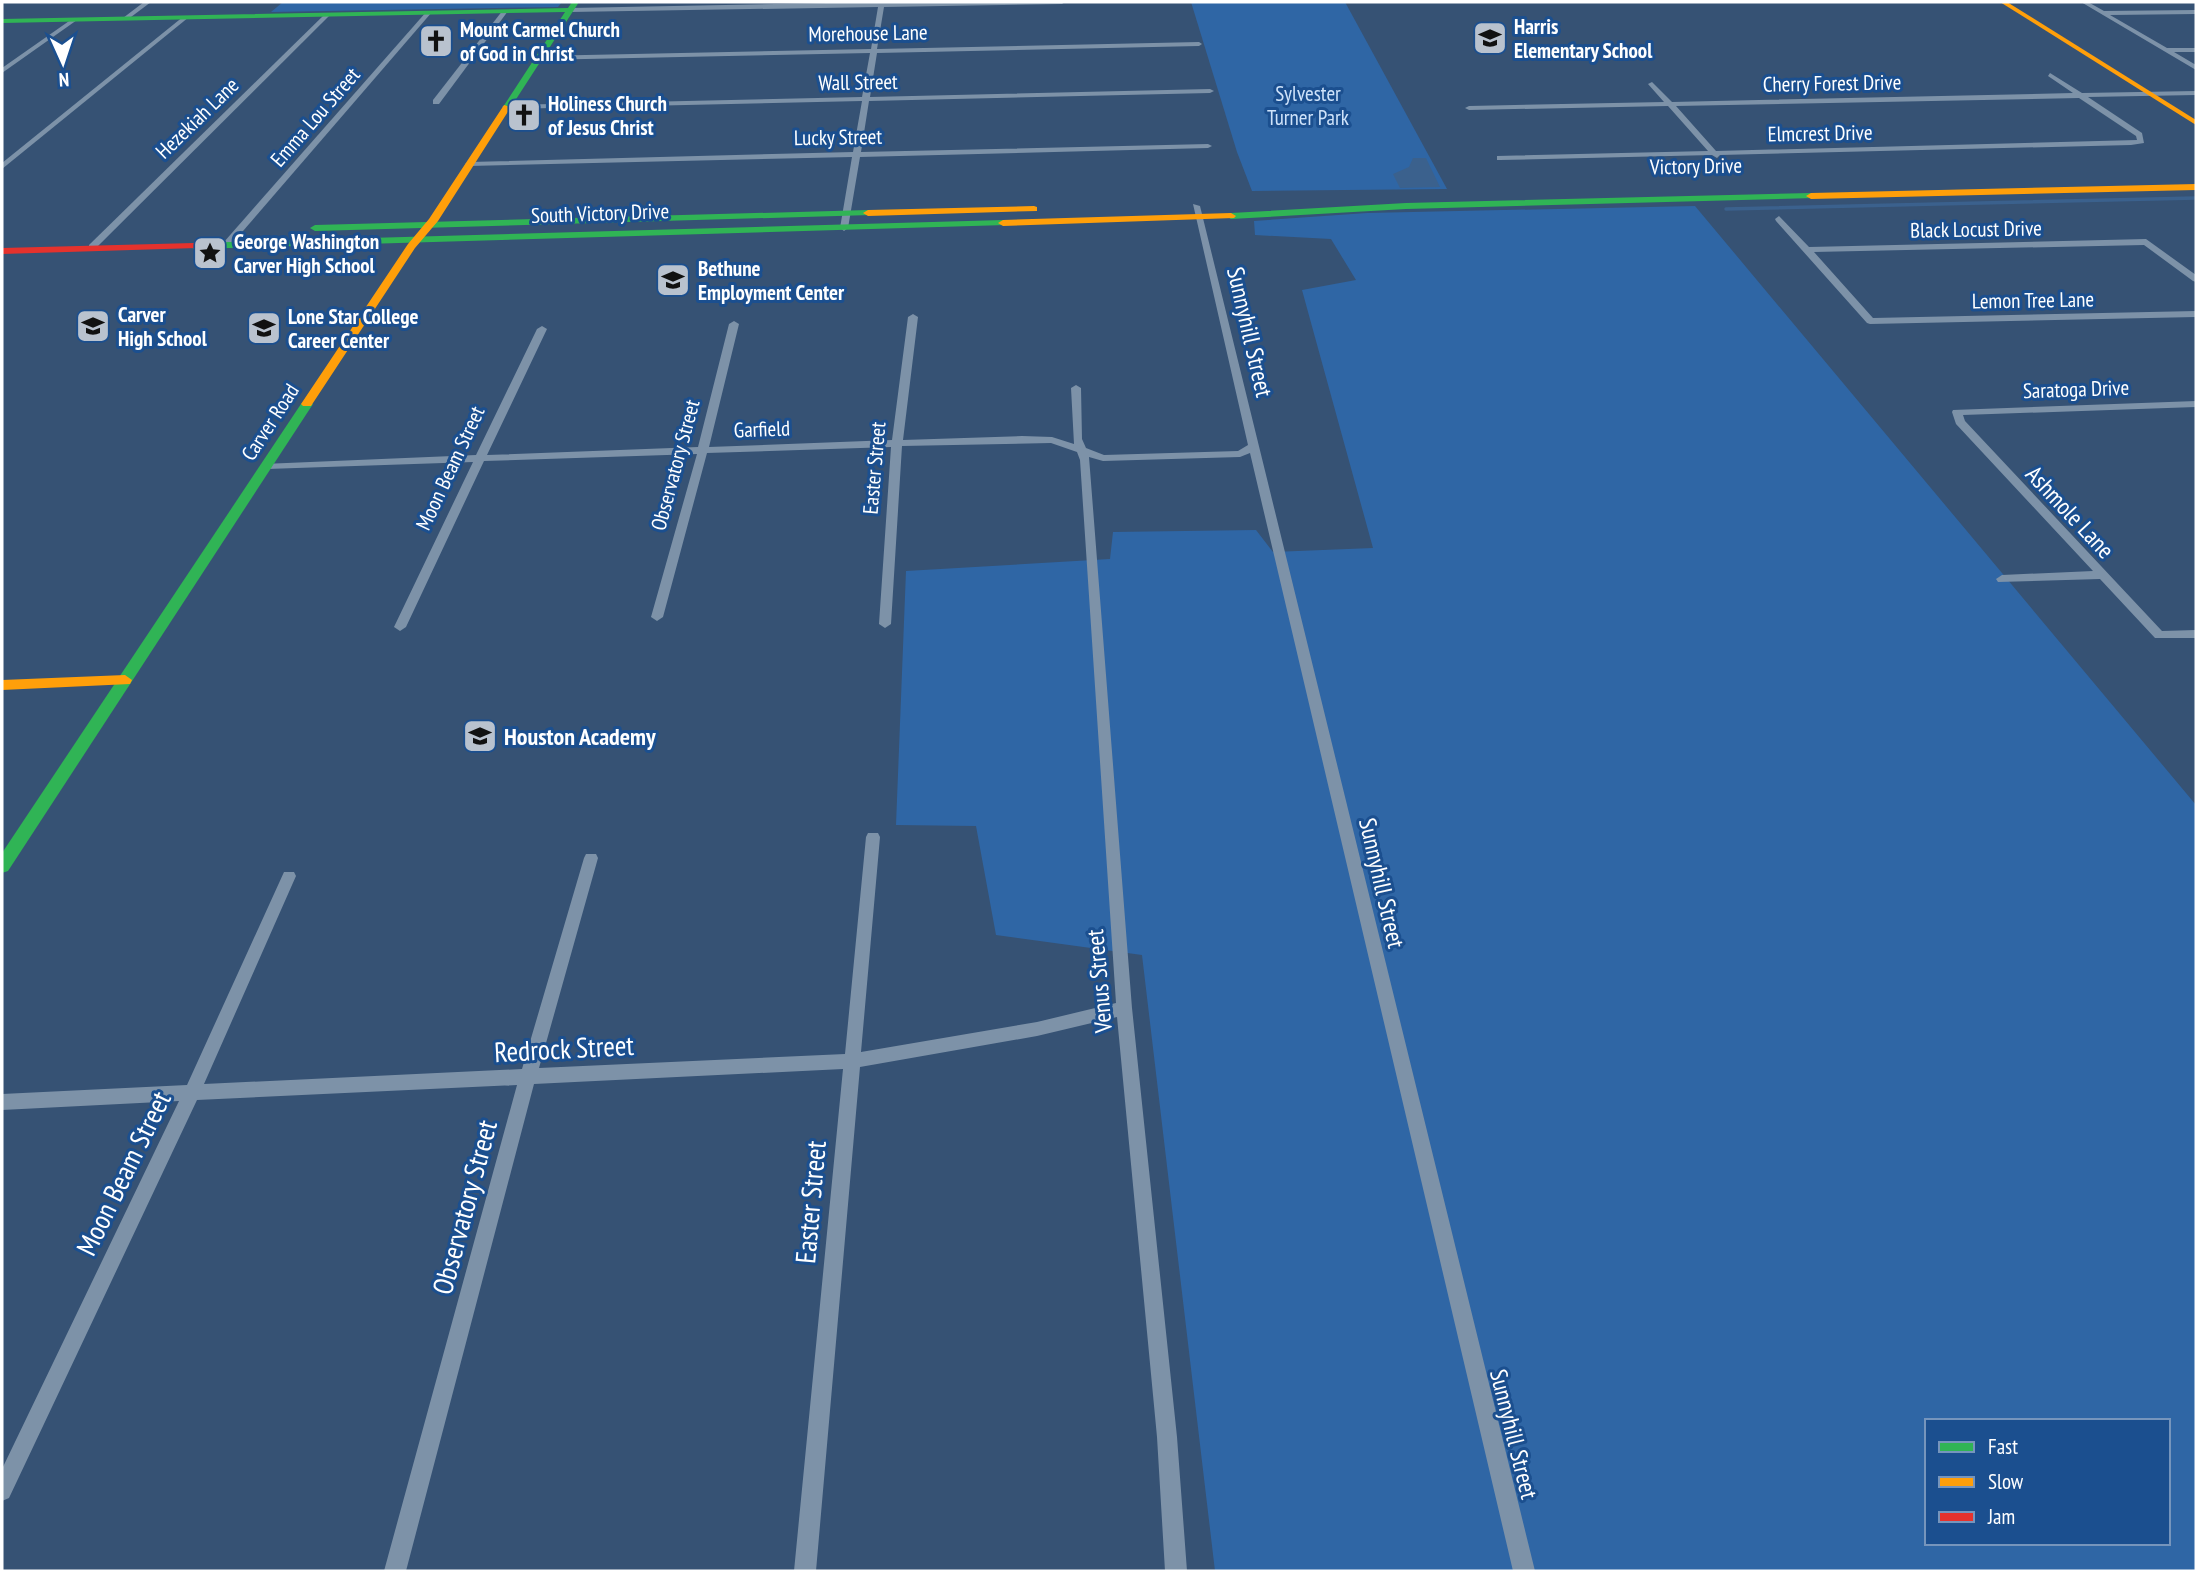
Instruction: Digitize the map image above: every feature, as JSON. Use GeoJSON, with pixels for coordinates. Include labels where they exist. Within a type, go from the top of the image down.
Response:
{"type":"FeatureCollection","features":[{"type":"Feature","properties":{"kind":"main road"},"geometry":{"type":"LineString","coordinates":[[2003,2],[2196,123]]}},
{"type":"Feature","properties":{"kind":"main road"},"geometry":{"type":"LineString","coordinates":[[2021,2],[2196,108]]}},
{"type":"Feature","properties":{"kind":"main road"},"geometry":{"type":"LineString","coordinates":[[2,21],[505,11],[572,6]]}},
{"type":"Feature","properties":{"kind":"main road","name":"Carver Road"},"geometry":{"type":"LineString","coordinates":[[2,866],[572,6]]}},
{"type":"Feature","properties":{"kind":"main road"},"geometry":{"type":"LineString","coordinates":[[2046,29],[2065,28]]}},
{"type":"Feature","properties":{"kind":"main road","name":"Victory Drive"},"geometry":{"type":"LineString","coordinates":[[1198,212],[1472,198],[2196,175]]}},
{"type":"Feature","properties":{"kind":"main road"},"geometry":{"type":"LineString","coordinates":[[2015,179],[2030,191]]}},
{"type":"Feature","properties":{"kind":"main road","name":"Victory Drive"},"geometry":{"type":"LineString","coordinates":[[1749,191],[2030,191],[2196,187]]}},
{"type":"Feature","properties":{"kind":"main road","name":"South Victory Drive"},"geometry":{"type":"LineString","coordinates":[[2,251],[416,239],[641,226],[1198,212]]}},
{"type":"Feature","properties":{"kind":"main road","name":"South Victory Drive"},"geometry":{"type":"LineString","coordinates":[[2,237],[429,225],[641,226]]}},
{"type":"Feature","properties":{"kind":"main road"},"geometry":{"type":"LineString","coordinates":[[2,685],[125,680]]}},
{"type":"Feature","properties":{"kind":"street"},"geometry":{"type":"LineString","coordinates":[[125,19],[148,2]]}},
{"type":"Feature","properties":{"kind":"street"},"geometry":{"type":"LineString","coordinates":[[572,6],[1062,2]]}},
{"type":"Feature","properties":{"kind":"street"},"geometry":{"type":"LineString","coordinates":[[2084,2],[2196,68]]}},
{"type":"Feature","properties":{"kind":"street"},"geometry":{"type":"LineString","coordinates":[[845,220],[881,4]]}},
{"type":"Feature","properties":{"kind":"street"},"geometry":{"type":"LineString","coordinates":[[436,102],[505,11]]}},
{"type":"Feature","properties":{"kind":"street","name":"Emma Lou Street"},"geometry":{"type":"LineString","coordinates":[[227,244],[429,12]]}},
{"type":"Feature","properties":{"kind":"street"},"geometry":{"type":"LineString","coordinates":[[2103,13],[2196,12]]}},
{"type":"Feature","properties":{"kind":"street","name":"Hezekiah Lane"},"geometry":{"type":"LineString","coordinates":[[92,247],[328,15]]}},
{"type":"Feature","properties":{"kind":"street"},"geometry":{"type":"LineString","coordinates":[[2,167],[186,18]]}},
{"type":"Feature","properties":{"kind":"street"},"geometry":{"type":"LineString","coordinates":[[2,71],[74,20]]}},
{"type":"Feature","properties":{"kind":"street","name":"Morehouse Lane"},"geometry":{"type":"LineString","coordinates":[[538,58],[1199,44]]}},
{"type":"Feature","properties":{"kind":"street"},"geometry":{"type":"LineString","coordinates":[[2167,50],[2196,50]]}},
{"type":"Feature","properties":{"kind":"street"},"geometry":{"type":"LineString","coordinates":[[2050,75],[2081,96]]}},
{"type":"Feature","properties":{"kind":"street"},"geometry":{"type":"LineString","coordinates":[[1652,84],[1720,159]]}},
{"type":"Feature","properties":{"kind":"street","name":"Wall Street"},"geometry":{"type":"LineString","coordinates":[[506,107],[1210,91]]}},
{"type":"Feature","properties":{"kind":"street","name":"Cherry Forest Drive"},"geometry":{"type":"LineString","coordinates":[[1469,108],[2196,93]]}},
{"type":"Feature","properties":{"kind":"street","name":"Elmcrest Drive"},"geometry":{"type":"LineString","coordinates":[[1500,158],[2141,141],[2139,135],[2081,96]]}},
{"type":"Feature","properties":{"kind":"street","name":"Lucky Street"},"geometry":{"type":"LineString","coordinates":[[469,164],[1208,146]]}},
{"type":"Feature","properties":{"kind":"street","name":"Sunnyhill Street"},"geometry":{"type":"LineString","coordinates":[[1198,212],[1524,1571]]}},
{"type":"Feature","properties":{"kind":"street"},"geometry":{"type":"LineString","coordinates":[[1779,219],[1807,250]]}},
{"type":"Feature","properties":{"kind":"street","name":"Black Locust Drive"},"geometry":{"type":"LineString","coordinates":[[1807,250],[2146,242],[2196,279]]}},
{"type":"Feature","properties":{"kind":"street","name":"Lemon Tree Lane"},"geometry":{"type":"LineString","coordinates":[[1807,250],[1870,321],[2196,314]]}},
{"type":"Feature","properties":{"kind":"street","name":"Easter Street"},"geometry":{"type":"LineString","coordinates":[[885,624],[897,444],[913,317]]}},
{"type":"Feature","properties":{"kind":"street","name":"Observatory Street"},"geometry":{"type":"LineString","coordinates":[[657,617],[734,324]]}},
{"type":"Feature","properties":{"kind":"street","name":"Moon Beam Street"},"geometry":{"type":"LineString","coordinates":[[400,627],[542,329]]}},
{"type":"Feature","properties":{"kind":"street","name":"Venus Street"},"geometry":{"type":"LineString","coordinates":[[1076,388],[1077,439],[1085,460],[1124,1008],[1167,1437],[1176,1571]]}},
{"type":"Feature","properties":{"kind":"street","name":"Saratoga Drive"},"geometry":{"type":"LineString","coordinates":[[1957,412],[2196,404]]}},
{"type":"Feature","properties":{"kind":"street","name":"Ashmole Lane"},"geometry":{"type":"LineString","coordinates":[[1957,412],[1960,422],[2100,575],[2159,635],[2196,634]]}},
{"type":"Feature","properties":{"kind":"street","name":"Garfield"},"geometry":{"type":"LineString","coordinates":[[267,466],[1052,440],[1103,458],[1240,454],[1254,446]]}},
{"type":"Feature","properties":{"kind":"street"},"geometry":{"type":"LineString","coordinates":[[2002,579],[2100,575]]}},
{"type":"Feature","properties":{"kind":"street","name":"Easter Street"},"geometry":{"type":"LineString","coordinates":[[805,1571],[850,1061],[873,837]]}},
{"type":"Feature","properties":{"kind":"street","name":"Observatory Street"},"geometry":{"type":"LineString","coordinates":[[395,1571],[528,1076],[591,858]]}},
{"type":"Feature","properties":{"kind":"street","name":"Moon Beam Street"},"geometry":{"type":"LineString","coordinates":[[2,1492],[193,1091],[289,876]]}},
{"type":"Feature","properties":{"kind":"street","name":"Redrock Street"},"geometry":{"type":"LineString","coordinates":[[2,1102],[850,1061],[1037,1029],[1124,1008]]}},
{"type":"Feature","properties":{"kind":"green space"},"geometry":{"type":"Polygon","coordinates":[[[283,2],[562,2],[558,7],[271,12],[283,2]]]}},
{"type":"Feature","properties":{"kind":"green space","name":"Sylvester Turner Park"},"geometry":{"type":"Polygon","coordinates":[[[1191,2],[1345,2],[1447,189],[1252,191],[1237,152],[1191,2]]]}},
{"type":"Feature","properties":{"kind":"green space"},"geometry":{"type":"Polygon","coordinates":[[[1695,206],[2196,805],[2196,1571],[1215,1571],[1142,955],[996,935],[976,826],[896,825],[906,571],[1110,559],[1113,532],[1256,530],[1273,552],[1373,548],[1302,290],[1356,280],[1331,239],[1255,235],[1254,221],[1367,213],[1695,206]]]}},
{"type":"Feature","properties":{"kind":"shaded area"},"geometry":{"type":"Polygon","coordinates":[[[1413,158],[1426,158],[1440,187],[1400,188],[1393,174],[1409,167],[1413,158]]]}},
{"type":"Feature","properties":{"kind":"waterway"},"geometry":{"type":"LineString","coordinates":[[1726,209],[2196,198]]}},
{"type":"Feature","properties":{"kind":"traffic: fast"},"geometry":{"type":"LineString","coordinates":[[507,107],[575,2]]}},
{"type":"Feature","properties":{"kind":"traffic: fast"},"geometry":{"type":"LineString","coordinates":[[2,21],[570,10]]}},
{"type":"Feature","properties":{"kind":"traffic: fast"},"geometry":{"type":"LineString","coordinates":[[1231,216],[1406,206],[1811,196]]}},
{"type":"Feature","properties":{"kind":"traffic: fast"},"geometry":{"type":"LineString","coordinates":[[315,228],[868,213]]}},
{"type":"Feature","properties":{"kind":"traffic: fast"},"geometry":{"type":"LineString","coordinates":[[194,246],[1003,223]]}},
{"type":"Feature","properties":{"kind":"traffic: fast"},"geometry":{"type":"LineString","coordinates":[[2,866],[307,404]]}},
{"type":"Feature","properties":{"kind":"traffic: slow"},"geometry":{"type":"LineString","coordinates":[[2003,2],[2196,123]]}},
{"type":"Feature","properties":{"kind":"traffic: slow"},"geometry":{"type":"LineString","coordinates":[[307,404],[411,246],[433,221],[507,107]]}},
{"type":"Feature","properties":{"kind":"traffic: slow"},"geometry":{"type":"LineString","coordinates":[[1811,196],[2196,187]]}},
{"type":"Feature","properties":{"kind":"traffic: slow"},"geometry":{"type":"LineString","coordinates":[[868,213],[1034,209]]}},
{"type":"Feature","properties":{"kind":"traffic: slow"},"geometry":{"type":"LineString","coordinates":[[1003,223],[1231,216]]}},
{"type":"Feature","properties":{"kind":"traffic: slow"},"geometry":{"type":"LineString","coordinates":[[2,685],[125,680]]}},
{"type":"Feature","properties":{"kind":"traffic: jam"},"geometry":{"type":"LineString","coordinates":[[2,251],[194,246]]}},
{"type":"Feature","properties":{"kind":"place","name":"Harris Elementary School"},"geometry":{"type":"Point","coordinates":[1490,38]}},
{"type":"Feature","properties":{"kind":"place","name":"Mount Carmel Church of God in Christ"},"geometry":{"type":"Point","coordinates":[436,41]}},
{"type":"Feature","properties":{"kind":"place","name":"Holiness Church of Jesus Christ"},"geometry":{"type":"Point","coordinates":[524,115]}},
{"type":"Feature","properties":{"kind":"place","name":"George Washington Carver High School"},"geometry":{"type":"Point","coordinates":[210,253]}},
{"type":"Feature","properties":{"kind":"place","name":"Bethune Employment Center"},"geometry":{"type":"Point","coordinates":[673,280]}},
{"type":"Feature","properties":{"kind":"place","name":"Carver High School"},"geometry":{"type":"Point","coordinates":[93,326]}},
{"type":"Feature","properties":{"kind":"place","name":"Lone Star College Career Center"},"geometry":{"type":"Point","coordinates":[264,328]}},
{"type":"Feature","properties":{"kind":"place","name":"Houston Academy"},"geometry":{"type":"Point","coordinates":[480,736]}}]}
